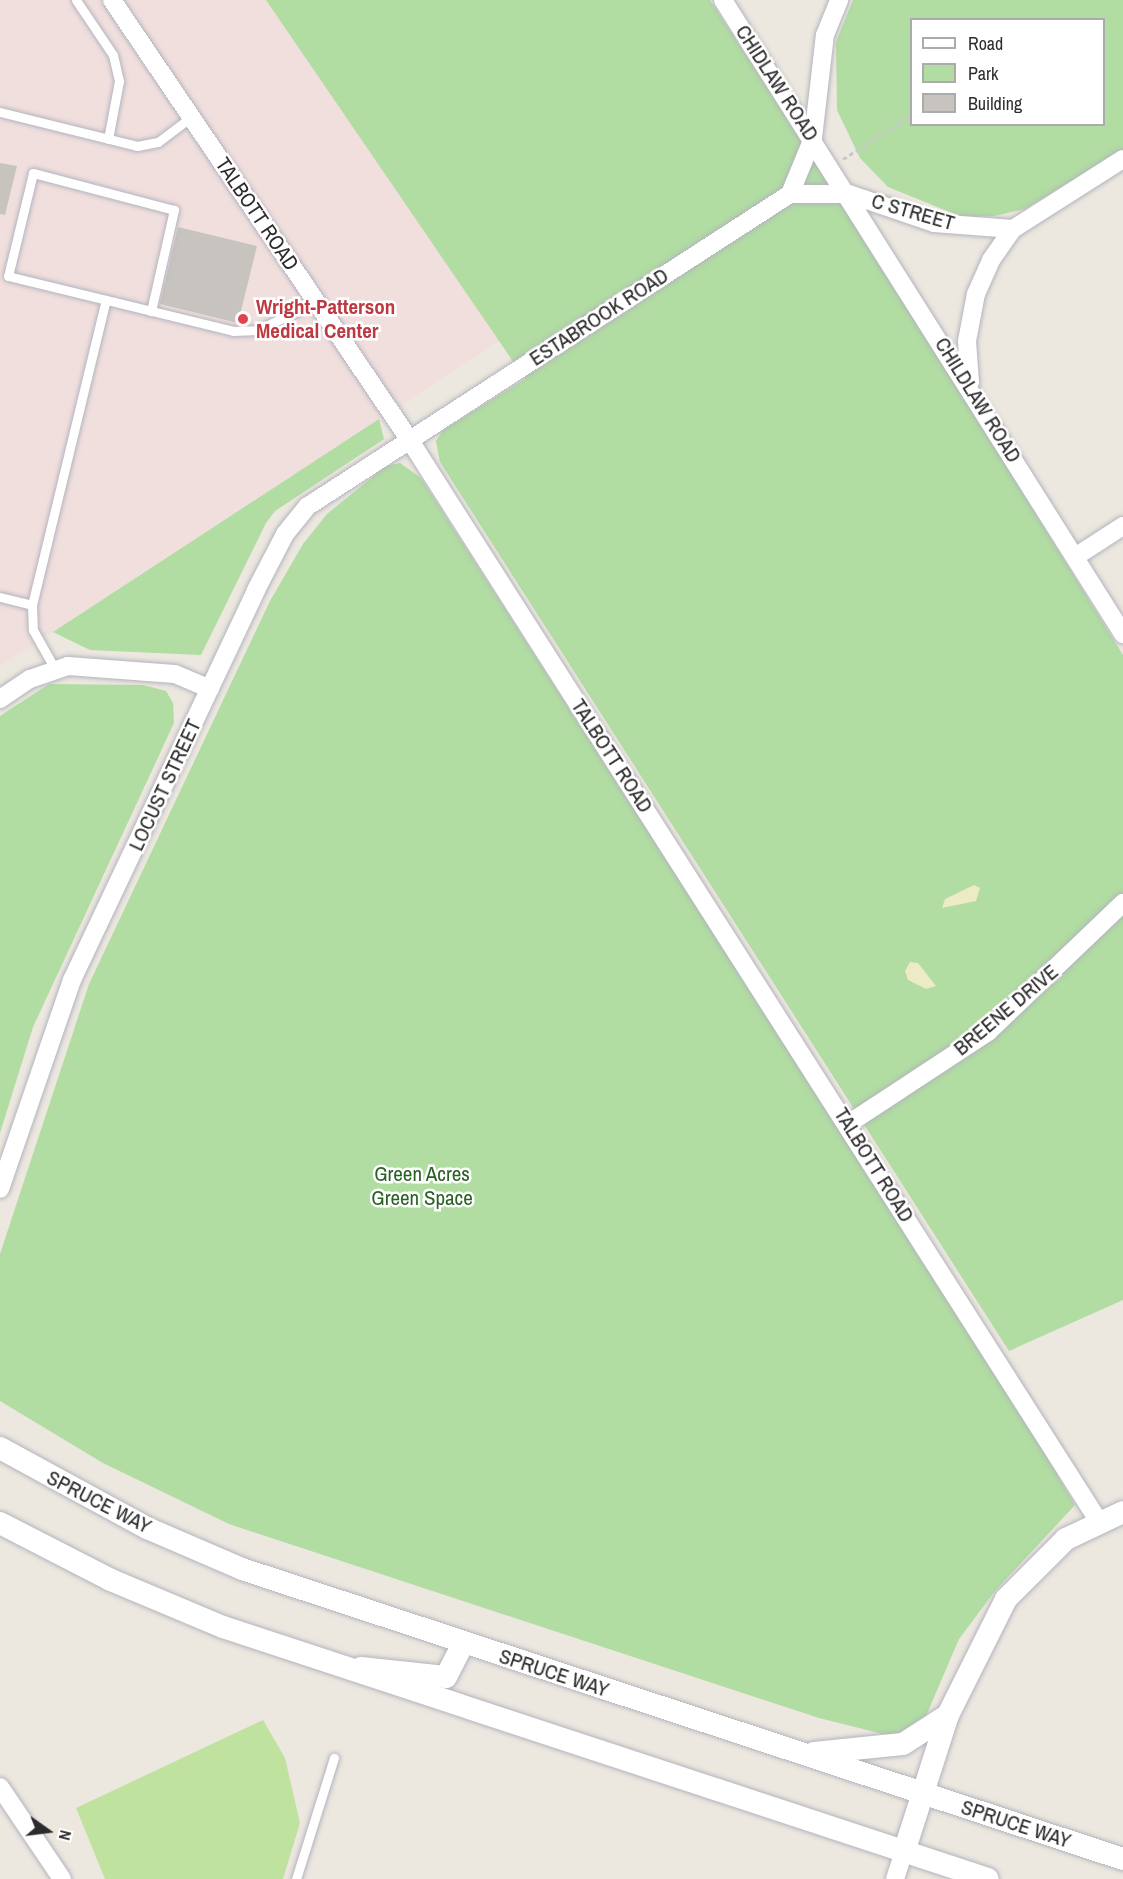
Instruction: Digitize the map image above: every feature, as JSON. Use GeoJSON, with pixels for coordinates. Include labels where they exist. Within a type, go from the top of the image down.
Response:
{"type":"FeatureCollection","features":[{"type":"Feature","properties":{"kind":"street","name":"TALBOTT ROAD"},"geometry":{"type":"LineString","coordinates":[[112,0],[409,439],[848,1124],[1098,1520]]}},
{"type":"Feature","properties":{"kind":"street","name":"CHIDLAW ROAD"},"geometry":{"type":"LineString","coordinates":[[723,0],[832,166]]}},
{"type":"Feature","properties":{"kind":"street"},"geometry":{"type":"LineString","coordinates":[[840,0],[825,35],[813,138],[790,194],[849,194]]}},
{"type":"Feature","properties":{"kind":"street"},"geometry":{"type":"LineString","coordinates":[[970,387],[967,341],[976,294],[1013,229],[1123,159]]}},
{"type":"Feature","properties":{"kind":"street","name":"CHILDLAW ROAD"},"geometry":{"type":"LineString","coordinates":[[832,166],[1123,634]]}},
{"type":"Feature","properties":{"kind":"street","name":"ESTABROOK ROAD"},"geometry":{"type":"LineString","coordinates":[[409,439],[790,194]]}},
{"type":"Feature","properties":{"kind":"street","name":"C STREET"},"geometry":{"type":"LineString","coordinates":[[849,194],[934,223],[1013,229]]}},
{"type":"Feature","properties":{"kind":"street","name":"LOCUST STREET"},"geometry":{"type":"LineString","coordinates":[[0,1188],[72,980],[285,534],[308,506],[409,439]]}},
{"type":"Feature","properties":{"kind":"street"},"geometry":{"type":"LineString","coordinates":[[1075,557],[1123,526]]}},
{"type":"Feature","properties":{"kind":"street"},"geometry":{"type":"LineString","coordinates":[[0,699],[55,669],[100,666],[175,674],[210,688]]}},
{"type":"Feature","properties":{"kind":"street","name":"BREENE DRIVE"},"geometry":{"type":"LineString","coordinates":[[848,1124],[988,1032],[1123,903]]}},
{"type":"Feature","properties":{"kind":"street","name":"SPRUCE WAY"},"geometry":{"type":"LineString","coordinates":[[0,1449],[147,1528],[242,1569],[1123,1859]]}},
{"type":"Feature","properties":{"kind":"street"},"geometry":{"type":"LineString","coordinates":[[895,1879],[948,1715],[1016,1586],[1066,1539],[1098,1520],[1123,1512]]}},
{"type":"Feature","properties":{"kind":"street"},"geometry":{"type":"LineString","coordinates":[[0,1523],[177,1609],[348,1669],[988,1879]]}},
{"type":"Feature","properties":{"kind":"street"},"geometry":{"type":"LineString","coordinates":[[348,1669],[383,1666],[446,1677],[463,1643]]}},
{"type":"Feature","properties":{"kind":"street"},"geometry":{"type":"LineString","coordinates":[[803,1754],[903,1744],[948,1715]]}},
{"type":"Feature","properties":{"kind":"street"},"geometry":{"type":"LineString","coordinates":[[0,1787],[62,1879]]}},
{"type":"Feature","properties":{"kind":"lane"},"geometry":{"type":"LineString","coordinates":[[76,0],[113,55],[120,81],[108,139]]}},
{"type":"Feature","properties":{"kind":"lane"},"geometry":{"type":"LineString","coordinates":[[0,112],[137,146],[158,142],[191,117]]}},
{"type":"Feature","properties":{"kind":"lane"},"geometry":{"type":"LineString","coordinates":[[151,310],[174,210],[33,173],[8,276],[233,331],[258,330],[317,301]]}},
{"type":"Feature","properties":{"kind":"lane"},"geometry":{"type":"LineString","coordinates":[[55,669],[33,630],[32,605],[106,300]]}},
{"type":"Feature","properties":{"kind":"lane"},"geometry":{"type":"LineString","coordinates":[[0,597],[32,605]]}},
{"type":"Feature","properties":{"kind":"lane"},"geometry":{"type":"LineString","coordinates":[[296,1879],[334,1758]]}},
{"type":"Feature","properties":{"kind":"path"},"geometry":{"type":"LineString","coordinates":[[832,166],[910,116]]}},
{"type":"Feature","properties":{"kind":"shaded area","name":"Wright-Patterson Medical Center"},"geometry":{"type":"Polygon","coordinates":[[[0,0],[266,0],[501,340],[0,666],[0,0]]]}},
{"type":"Feature","properties":{"kind":"green space"},"geometry":{"type":"Polygon","coordinates":[[[266,0],[710,0],[859,228],[1123,655],[1123,1300],[1009,1351],[440,462],[436,441],[443,430],[525,379],[266,0]]]}},
{"type":"Feature","properties":{"kind":"green space"},"geometry":{"type":"Polygon","coordinates":[[[853,0],[1123,0],[1123,150],[1025,209],[994,216],[962,217],[888,187],[860,158],[837,110],[836,42],[853,0]]]}},
{"type":"Feature","properties":{"kind":"green space"},"geometry":{"type":"Polygon","coordinates":[[[379,419],[384,439],[275,511],[266,523],[201,655],[90,650],[53,632],[379,419]]]}},
{"type":"Feature","properties":{"kind":"green space","name":"Green Acres Green Space"},"geometry":{"type":"Polygon","coordinates":[[[400,463],[421,478],[1021,1412],[1075,1505],[995,1591],[959,1639],[923,1723],[908,1733],[891,1736],[819,1718],[229,1524],[103,1463],[0,1401],[0,1254],[89,984],[270,601],[303,544],[327,514],[386,466],[400,463]]]}},
{"type":"Feature","properties":{"kind":"green space"},"geometry":{"type":"Polygon","coordinates":[[[49,684],[143,685],[166,691],[173,703],[174,723],[33,1027],[0,1133],[0,716],[49,684]]]}},
{"type":"Feature","properties":{"kind":"green space"},"geometry":{"type":"Polygon","coordinates":[[[263,1720],[285,1758],[300,1823],[283,1879],[105,1879],[76,1808],[263,1720]]]}},
{"type":"Feature","properties":{"kind":"sand"},"geometry":{"type":"Polygon","coordinates":[[[974,885],[980,888],[976,901],[942,908],[945,899],[974,885]]]}},
{"type":"Feature","properties":{"kind":"sand"},"geometry":{"type":"Polygon","coordinates":[[[910,962],[918,963],[936,986],[926,989],[908,980],[905,971],[910,962]]]}},
{"type":"Feature","properties":{"kind":"building"},"geometry":{"type":"Polygon","coordinates":[[[0,163],[17,166],[5,215],[0,214],[0,163]]]}},
{"type":"Feature","properties":{"kind":"building"},"geometry":{"type":"Polygon","coordinates":[[[178,227],[257,246],[238,323],[160,304],[178,227]]]}},
{"type":"Feature","properties":{"kind":"place","name":"Wright-Patterson Medical Center"},"geometry":{"type":"Point","coordinates":[243,319]}}]}
